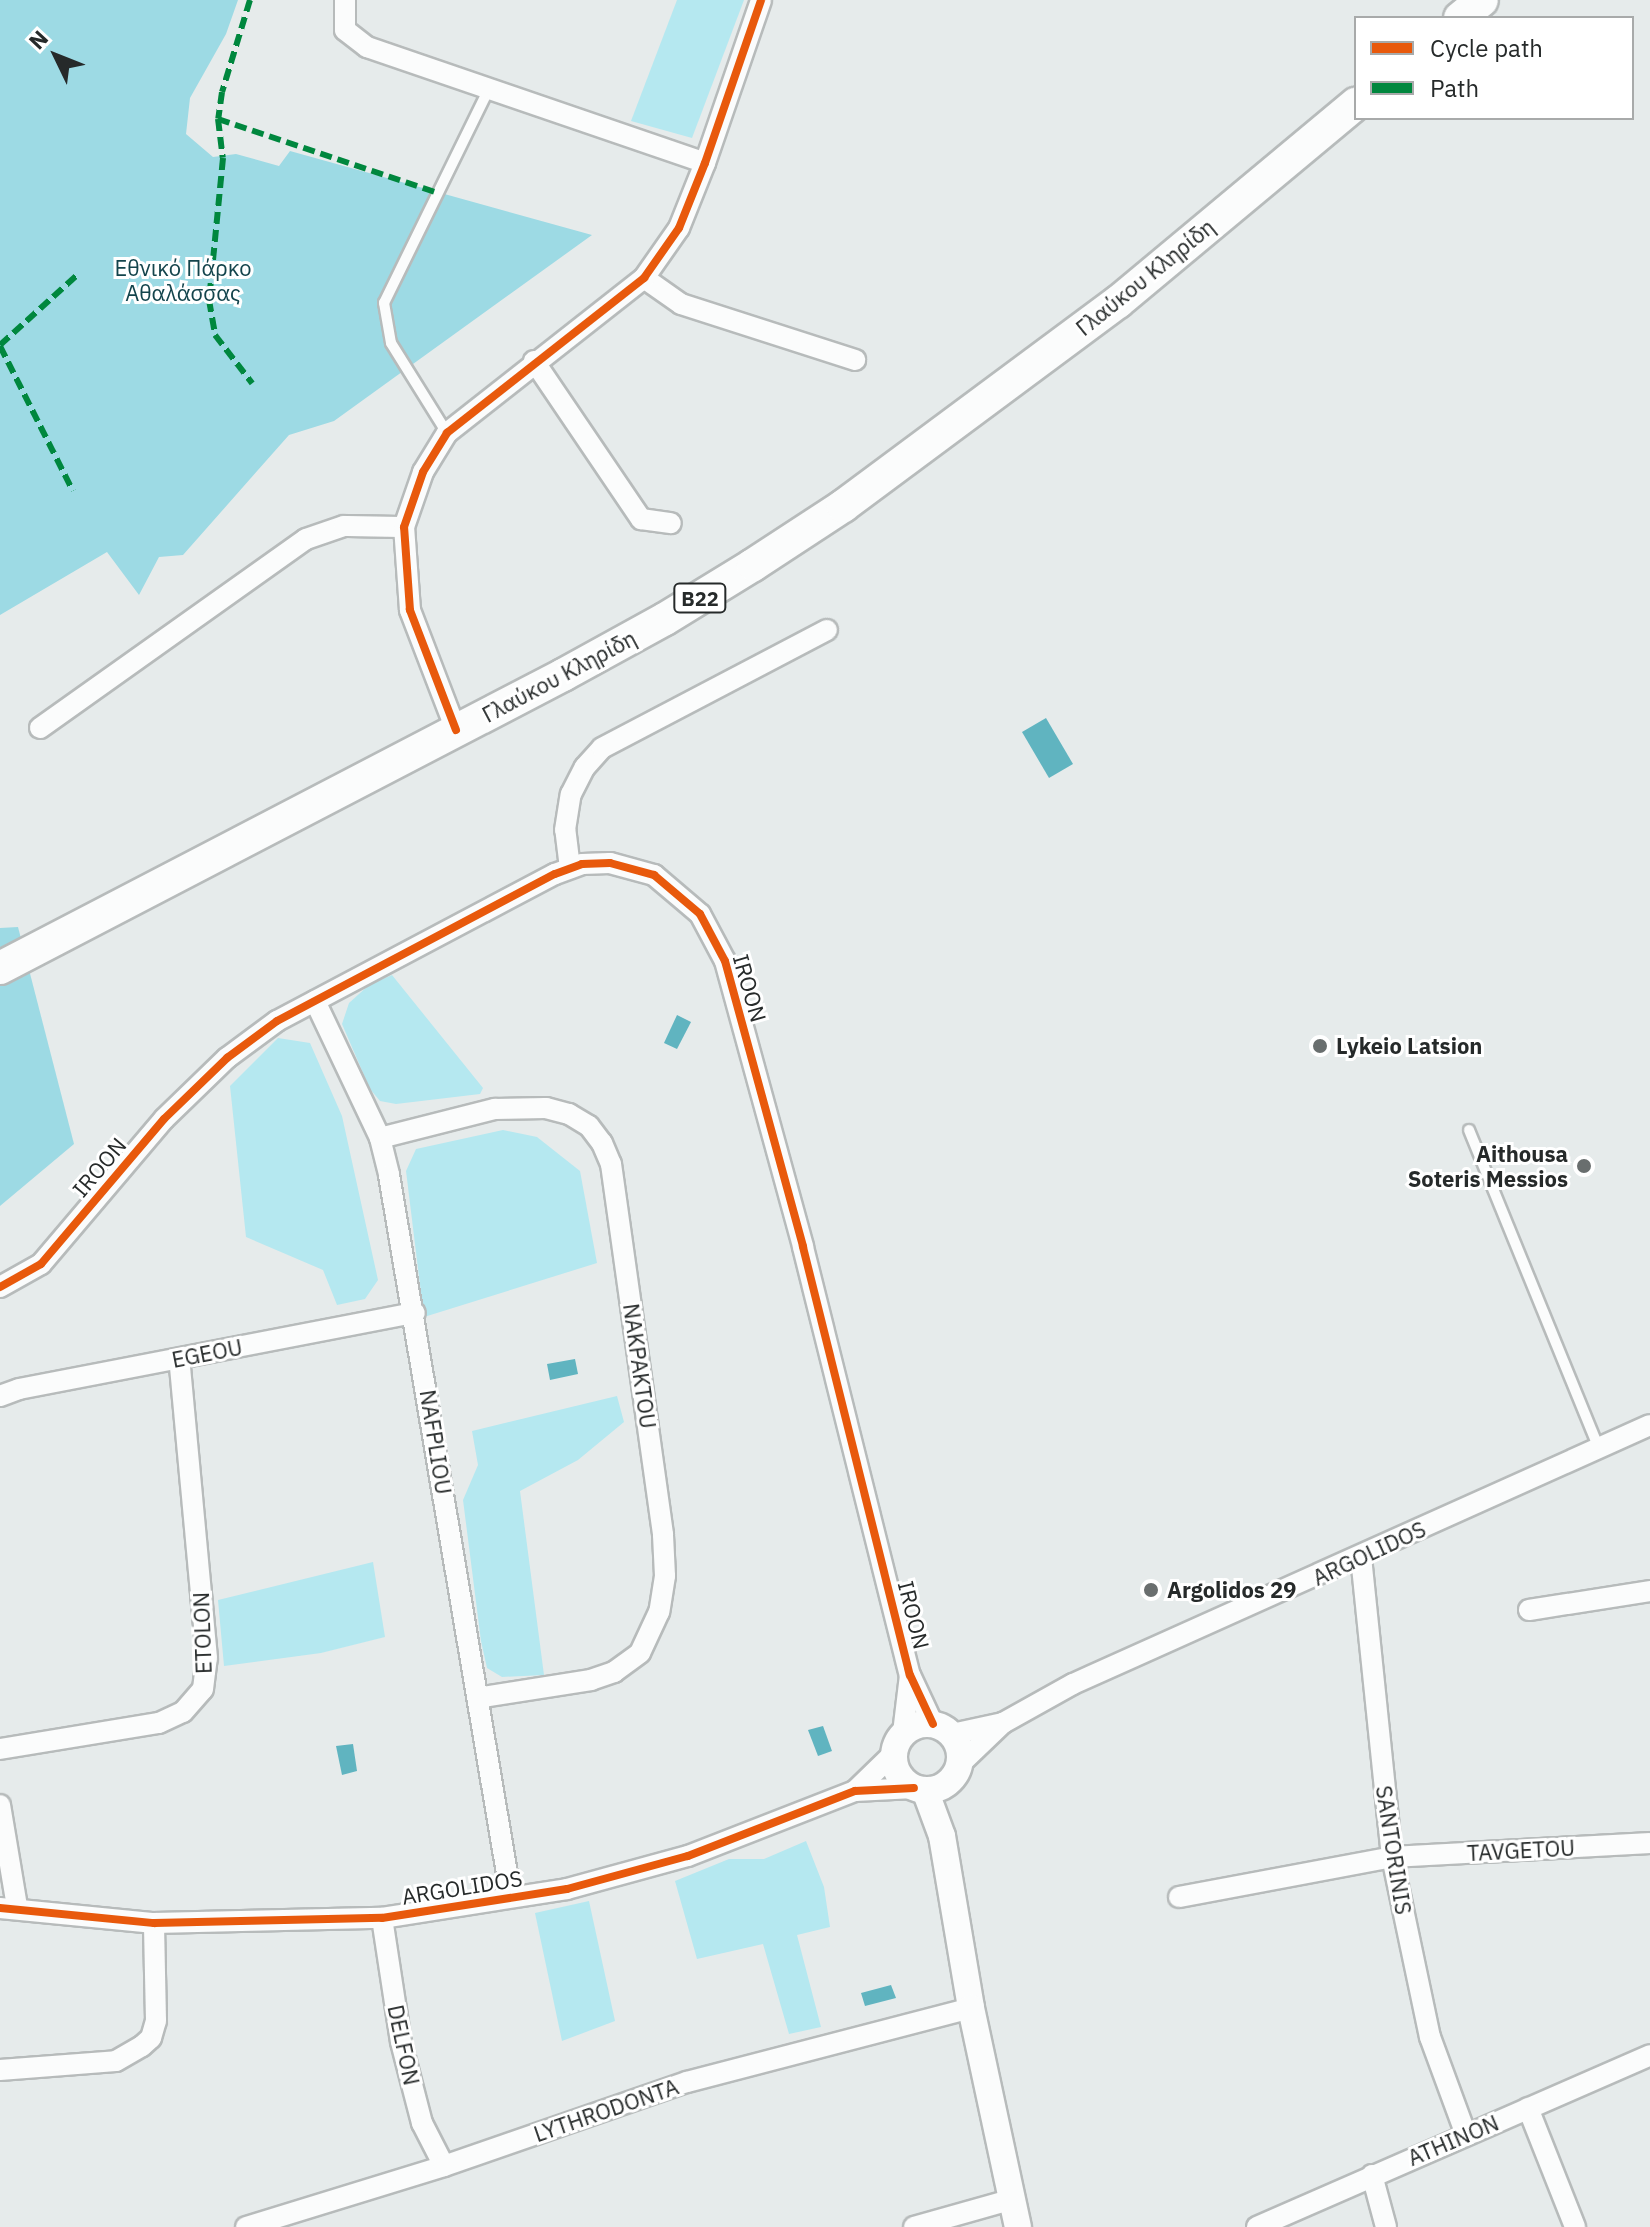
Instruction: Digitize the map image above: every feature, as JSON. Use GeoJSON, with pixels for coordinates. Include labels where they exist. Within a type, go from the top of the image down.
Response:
{"type":"FeatureCollection","features":[{"type":"Feature","properties":{"kind":"main road"},"geometry":{"type":"LineString","coordinates":[[1462,16],[1482,0]]}},
{"type":"Feature","properties":{"kind":"main road","name":"Γλαύκου Κληρίδη"},"geometry":{"type":"LineString","coordinates":[[0,968],[451,720],[929,441],[1118,302],[1354,106]]}},
{"type":"Feature","properties":{"kind":"main road","name":"Γλαύκου Κληρίδη"},"geometry":{"type":"LineString","coordinates":[[0,944],[451,720]]}},
{"type":"Feature","properties":{"kind":"street"},"geometry":{"type":"LineString","coordinates":[[345,0],[345,30],[367,47],[705,163]]}},
{"type":"Feature","properties":{"kind":"street"},"geometry":{"type":"LineString","coordinates":[[451,720],[410,610],[404,527],[423,472],[447,433],[534,361],[644,278],[679,228],[705,163],[761,0]]}},
{"type":"Feature","properties":{"kind":"street"},"geometry":{"type":"LineString","coordinates":[[644,278],[681,304],[855,360]]}},
{"type":"Feature","properties":{"kind":"street"},"geometry":{"type":"LineString","coordinates":[[534,361],[641,519],[671,523]]}},
{"type":"Feature","properties":{"kind":"street"},"geometry":{"type":"LineString","coordinates":[[40,728],[306,539],[344,526],[404,527]]}},
{"type":"Feature","properties":{"kind":"street"},"geometry":{"type":"LineString","coordinates":[[570,868],[565,830],[571,794],[585,767],[602,748],[827,630]]}},
{"type":"Feature","properties":{"kind":"street","name":"IROON"},"geometry":{"type":"LineString","coordinates":[[0,1287],[26,1274],[53,1252],[164,1119],[227,1058],[277,1021],[516,893],[570,868],[610,863],[654,875],[688,901],[717,943],[803,1247],[910,1675],[942,1729]]}},
{"type":"Feature","properties":{"kind":"street","name":"NAFPLIOU"},"geometry":{"type":"LineString","coordinates":[[315,1001],[380,1138],[415,1313],[511,1897]]}},
{"type":"Feature","properties":{"kind":"street","name":"NAKPAKTOU"},"geometry":{"type":"LineString","coordinates":[[380,1138],[495,1109],[546,1108],[569,1114],[589,1126],[602,1143],[611,1164],[663,1535],[665,1576],[659,1612],[640,1653],[614,1672],[591,1680],[477,1698]]}},
{"type":"Feature","properties":{"kind":"street","name":"EGEOU"},"geometry":{"type":"LineString","coordinates":[[0,1396],[19,1389],[415,1313]]}},
{"type":"Feature","properties":{"kind":"street","name":"ETOLON"},"geometry":{"type":"LineString","coordinates":[[0,1749],[159,1723],[183,1712],[203,1689],[207,1658],[179,1359]]}},
{"type":"Feature","properties":{"kind":"street","name":"ARGOLIDOS"},"geometry":{"type":"LineString","coordinates":[[8,1908],[154,1923],[382,1918],[567,1889],[688,1856],[855,1791],[936,1782],[1003,1723],[1122,1661],[1361,1557],[1650,1425]]}},
{"type":"Feature","properties":{"kind":"street","name":"SANTORINIS"},"geometry":{"type":"LineString","coordinates":[[1361,1557],[1392,1857],[1430,2037],[1466,2135]]}},
{"type":"Feature","properties":{"kind":"street"},"geometry":{"type":"LineString","coordinates":[[1529,1610],[1650,1591]]}},
{"type":"Feature","properties":{"kind":"street","name":"IROON"},"geometry":{"type":"LineString","coordinates":[[898,1743],[910,1675]]}},
{"type":"Feature","properties":{"kind":"street","name":"ARGOLIDOS"},"geometry":{"type":"LineString","coordinates":[[942,1729],[1003,1723]]}},
{"type":"Feature","properties":{"kind":"street"},"geometry":{"type":"LineString","coordinates":[[936,1782],[898,1773],[898,1743],[922,1724],[942,1729],[961,1754],[936,1782],[942,1836],[971,2008],[1018,2227]]}},
{"type":"Feature","properties":{"kind":"street","name":"ARGOLIDOS"},"geometry":{"type":"LineString","coordinates":[[855,1791],[898,1743]]}},
{"type":"Feature","properties":{"kind":"street"},"geometry":{"type":"LineString","coordinates":[[0,1805],[8,1908]]}},
{"type":"Feature","properties":{"kind":"street","name":"TAVGETOU"},"geometry":{"type":"LineString","coordinates":[[1179,1897],[1392,1857],[1650,1843]]}},
{"type":"Feature","properties":{"kind":"street","name":"DELFON"},"geometry":{"type":"LineString","coordinates":[[382,1918],[404,2054],[422,2123],[444,2166]]}},
{"type":"Feature","properties":{"kind":"street"},"geometry":{"type":"LineString","coordinates":[[0,2070],[116,2061],[151,2038],[156,2021],[154,1923]]}},
{"type":"Feature","properties":{"kind":"street","name":"LYTHRODONTA"},"geometry":{"type":"LineString","coordinates":[[246,2227],[444,2166],[687,2082],[971,2008]]}},
{"type":"Feature","properties":{"kind":"street","name":"ATHINON"},"geometry":{"type":"LineString","coordinates":[[1257,2227],[1650,2055]]}},
{"type":"Feature","properties":{"kind":"street"},"geometry":{"type":"LineString","coordinates":[[1528,2108],[1575,2227]]}},
{"type":"Feature","properties":{"kind":"street"},"geometry":{"type":"LineString","coordinates":[[1372,2175],[1386,2227]]}},
{"type":"Feature","properties":{"kind":"street"},"geometry":{"type":"LineString","coordinates":[[914,2227],[1010,2200]]}},
{"type":"Feature","properties":{"kind":"lane"},"geometry":{"type":"LineString","coordinates":[[447,433],[391,343],[384,303],[489,89]]}},
{"type":"Feature","properties":{"kind":"lane"},"geometry":{"type":"LineString","coordinates":[[1469,1130],[1599,1448]]}},
{"type":"Feature","properties":{"kind":"shaded area"},"geometry":{"type":"Polygon","coordinates":[[[677,0],[744,0],[692,138],[631,121],[677,0]]]}},
{"type":"Feature","properties":{"kind":"shaded area"},"geometry":{"type":"Polygon","coordinates":[[[1046,718],[1073,764],[1049,778],[1022,732],[1046,718]]]}},
{"type":"Feature","properties":{"kind":"shaded area"},"geometry":{"type":"Polygon","coordinates":[[[392,975],[483,1088],[480,1094],[396,1104],[380,1101],[370,1089],[342,1024],[349,1003],[369,985],[392,975]]]}},
{"type":"Feature","properties":{"kind":"shaded area"},"geometry":{"type":"Polygon","coordinates":[[[677,1015],[691,1022],[677,1049],[664,1043],[677,1015]]]}},
{"type":"Feature","properties":{"kind":"shaded area"},"geometry":{"type":"Polygon","coordinates":[[[278,1038],[310,1043],[342,1116],[378,1280],[365,1299],[337,1305],[323,1270],[246,1237],[230,1086],[278,1038]]]}},
{"type":"Feature","properties":{"kind":"shaded area"},"geometry":{"type":"Polygon","coordinates":[[[503,1130],[537,1137],[580,1171],[597,1263],[424,1317],[406,1171],[416,1149],[503,1130]]]}},
{"type":"Feature","properties":{"kind":"shaded area"},"geometry":{"type":"Polygon","coordinates":[[[575,1359],[578,1374],[550,1380],[547,1364],[575,1359]]]}},
{"type":"Feature","properties":{"kind":"shaded area"},"geometry":{"type":"Polygon","coordinates":[[[617,1396],[624,1422],[578,1460],[520,1491],[544,1675],[502,1677],[487,1668],[481,1641],[463,1500],[478,1465],[472,1431],[617,1396]]]}},
{"type":"Feature","properties":{"kind":"shaded area"},"geometry":{"type":"Polygon","coordinates":[[[373,1562],[385,1637],[321,1653],[224,1666],[218,1600],[373,1562]]]}},
{"type":"Feature","properties":{"kind":"shaded area"},"geometry":{"type":"Polygon","coordinates":[[[823,1726],[832,1751],[818,1756],[808,1730],[823,1726]]]}},
{"type":"Feature","properties":{"kind":"shaded area"},"geometry":{"type":"Polygon","coordinates":[[[353,1744],[357,1771],[342,1775],[336,1746],[353,1744]]]}},
{"type":"Feature","properties":{"kind":"shaded area"},"geometry":{"type":"Polygon","coordinates":[[[806,1841],[824,1887],[830,1927],[797,1935],[821,2027],[789,2034],[763,1944],[697,1959],[675,1881],[729,1859],[764,1859],[806,1841]]]}},
{"type":"Feature","properties":{"kind":"shaded area"},"geometry":{"type":"Polygon","coordinates":[[[589,1901],[615,2021],[562,2041],[535,1913],[589,1901]]]}},
{"type":"Feature","properties":{"kind":"shaded area"},"geometry":{"type":"Polygon","coordinates":[[[891,1985],[896,1998],[865,2006],[861,1993],[891,1985]]]}},
{"type":"Feature","properties":{"kind":"green space","name":"Εθνικό Πάρκο Αθαλάσσας"},"geometry":{"type":"Polygon","coordinates":[[[0,0],[238,0],[226,34],[190,98],[186,134],[213,157],[236,154],[279,166],[290,151],[592,235],[334,421],[289,435],[183,555],[159,557],[139,595],[107,552],[0,615],[0,0]]]}},
{"type":"Feature","properties":{"kind":"green space"},"geometry":{"type":"Polygon","coordinates":[[[18,927],[74,1144],[0,1206],[0,928],[18,927]]]}},
{"type":"Feature","properties":{"kind":"marked path"},"geometry":{"type":"LineString","coordinates":[[250,0],[222,92],[218,119],[223,158],[209,300],[215,335],[252,383]]}},
{"type":"Feature","properties":{"kind":"marked path"},"geometry":{"type":"LineString","coordinates":[[218,119],[438,193]]}},
{"type":"Feature","properties":{"kind":"marked path"},"geometry":{"type":"LineString","coordinates":[[0,345],[76,276]]}},
{"type":"Feature","properties":{"kind":"marked path"},"geometry":{"type":"LineString","coordinates":[[0,346],[73,491]]}},
{"type":"Feature","properties":{"kind":"cycle path"},"geometry":{"type":"LineString","coordinates":[[456,730],[410,610],[404,527],[423,472],[447,433],[644,278],[679,228],[705,163],[761,0]]}},
{"type":"Feature","properties":{"kind":"cycle path"},"geometry":{"type":"LineString","coordinates":[[0,1287],[41,1264],[164,1119],[227,1058],[277,1021],[555,874],[582,864],[610,863],[654,875],[700,914],[725,961],[803,1247],[910,1675],[933,1724]]}},
{"type":"Feature","properties":{"kind":"cycle path"},"geometry":{"type":"LineString","coordinates":[[0,1908],[154,1923],[382,1918],[567,1889],[688,1856],[855,1791],[914,1788]]}},
{"type":"Feature","properties":{"kind":"place","name":"Lykeio Latsion"},"geometry":{"type":"Point","coordinates":[1320,1046]}},
{"type":"Feature","properties":{"kind":"place","name":"Aithousa Soteris Messios"},"geometry":{"type":"Point","coordinates":[1584,1166]}},
{"type":"Feature","properties":{"kind":"place","name":"Argolidos 29"},"geometry":{"type":"Point","coordinates":[1151,1590]}}]}
